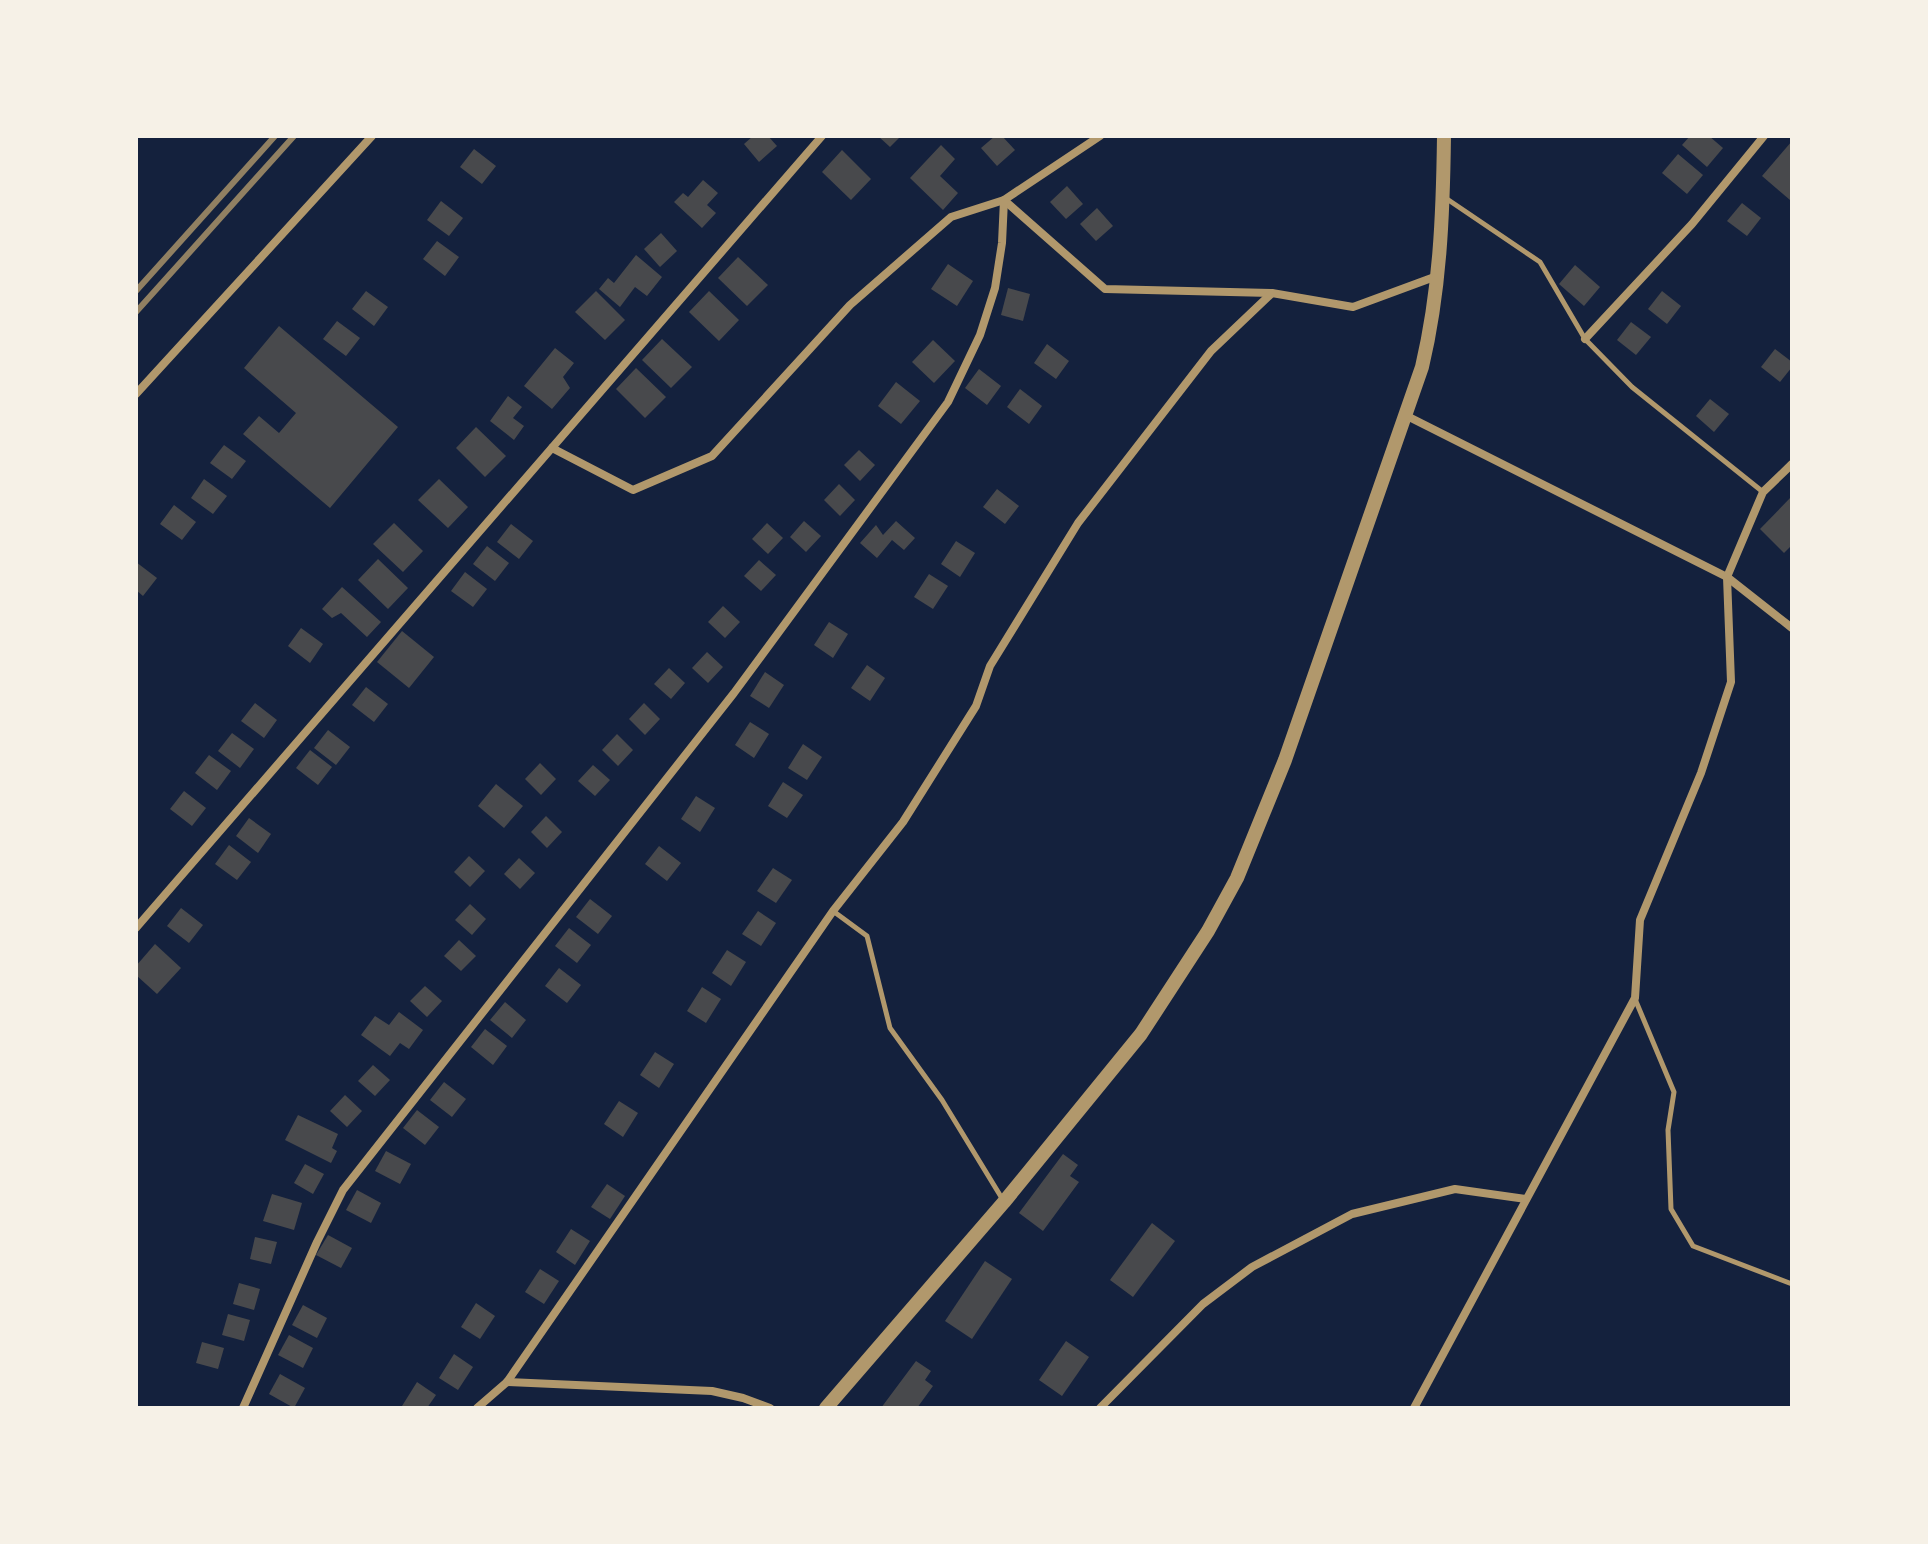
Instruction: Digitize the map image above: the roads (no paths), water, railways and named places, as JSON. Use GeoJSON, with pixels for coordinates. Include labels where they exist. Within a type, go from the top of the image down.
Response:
{"type":"FeatureCollection","features":[{"type":"Feature","properties":{"kind":"street"},"geometry":{"type":"LineString","coordinates":[[136,394],[372,136]]}},
{"type":"Feature","properties":{"kind":"street"},"geometry":{"type":"LineString","coordinates":[[136,928],[822,136]]}},
{"type":"Feature","properties":{"kind":"street"},"geometry":{"type":"LineString","coordinates":[[552,448],[633,490],[712,456],[850,305],[951,217],[1004,200],[1100,136]]}},
{"type":"Feature","properties":{"kind":"street"},"geometry":{"type":"LineString","coordinates":[[826,1408],[1004,1202],[1141,1034],[1201,943],[1237,878],[1285,760],[1405,415],[1428,340],[1439,276],[1444,136]]}},
{"type":"Feature","properties":{"kind":"street"},"geometry":{"type":"LineString","coordinates":[[1585,339],[1692,224],[1764,136]]}},
{"type":"Feature","properties":{"kind":"street"},"geometry":{"type":"LineString","coordinates":[[1004,200],[1105,289],[1272,293],[1353,307],[1439,276]]}},
{"type":"Feature","properties":{"kind":"street"},"geometry":{"type":"LineString","coordinates":[[243,1408],[343,1190],[734,693],[948,402],[980,335],[995,288],[1004,200]]}},
{"type":"Feature","properties":{"kind":"street"},"geometry":{"type":"LineString","coordinates":[[477,1408],[507,1382],[833,911],[903,822],[976,706],[990,666],[1078,523],[1211,351],[1272,293]]}},
{"type":"Feature","properties":{"kind":"street"},"geometry":{"type":"LineString","coordinates":[[1405,415],[1727,577],[1792,628]]}},
{"type":"Feature","properties":{"kind":"street"},"geometry":{"type":"LineString","coordinates":[[1417,1407],[1635,998],[1640,920],[1701,773],[1731,682],[1727,577],[1763,492],[1792,464]]}},
{"type":"Feature","properties":{"kind":"street"},"geometry":{"type":"LineString","coordinates":[[1100,1408],[1215,1295],[1252,1267],[1352,1214],[1455,1189],[1526,1199]]}},
{"type":"Feature","properties":{"kind":"street"},"geometry":{"type":"LineString","coordinates":[[507,1382],[712,1391],[770,1408]]}},
{"type":"Feature","properties":{"kind":"lane"},"geometry":{"type":"LineString","coordinates":[[1444,197],[1540,262],[1585,339],[1632,387],[1763,492]]}},
{"type":"Feature","properties":{"kind":"lane"},"geometry":{"type":"LineString","coordinates":[[833,911],[867,936],[890,1028],[942,1100],[1004,1202]]}},
{"type":"Feature","properties":{"kind":"lane"},"geometry":{"type":"LineString","coordinates":[[1635,998],[1674,1092],[1668,1130],[1671,1209],[1693,1246],[1792,1284]]}},
{"type":"Feature","properties":{"kind":"railway"},"geometry":{"type":"LineString","coordinates":[[136,291],[275,136]]}},
{"type":"Feature","properties":{"kind":"railway"},"geometry":{"type":"LineString","coordinates":[[136,312],[294,136]]}}]}
